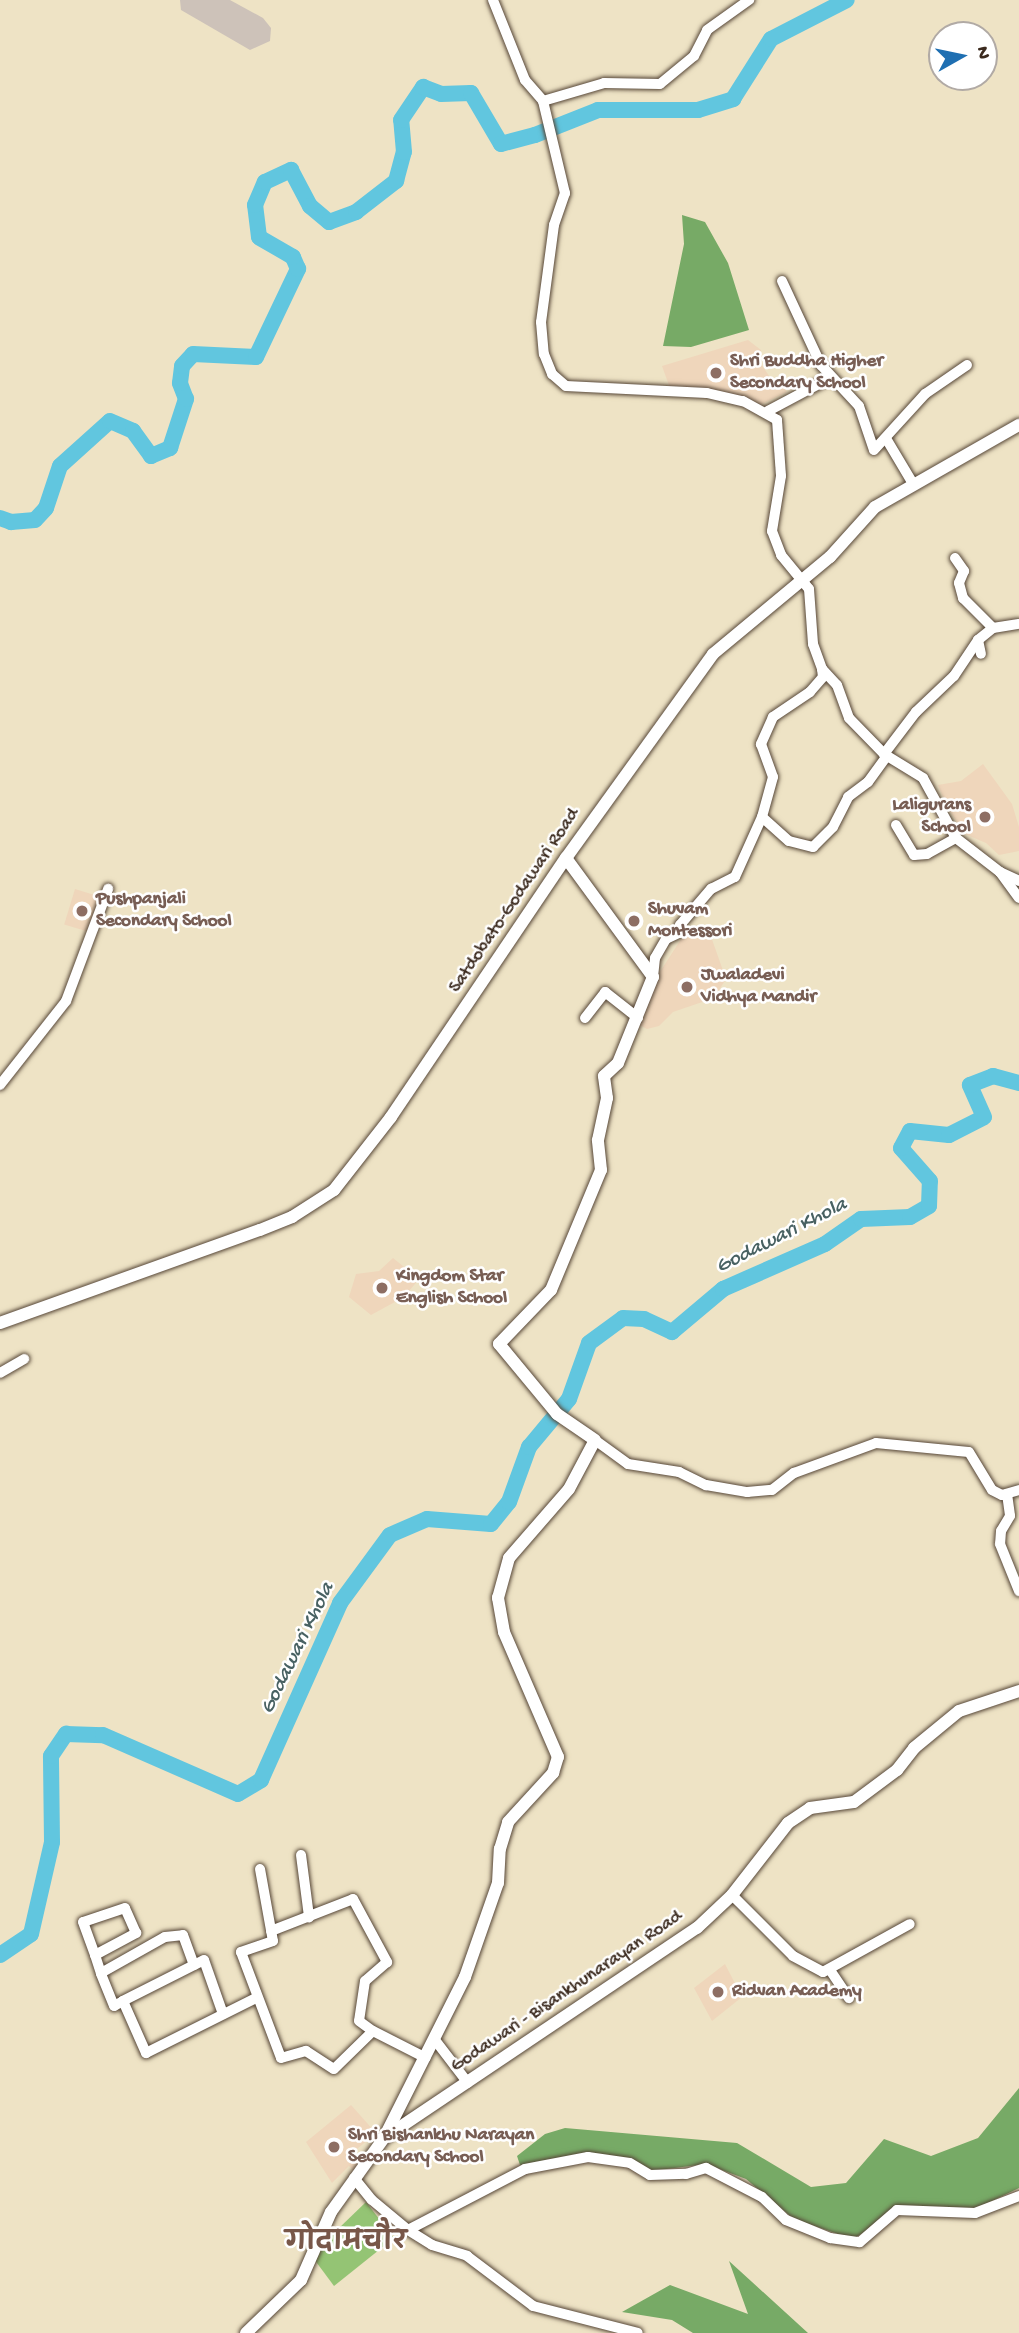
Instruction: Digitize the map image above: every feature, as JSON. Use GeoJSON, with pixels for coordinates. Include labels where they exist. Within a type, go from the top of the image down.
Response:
{"type":"FeatureCollection","features":[{"type":"Feature","properties":{"kind":"street"},"geometry":{"type":"LineString","coordinates":[[493,0],[525,80],[543,101],[565,193],[554,225],[541,322],[544,354],[552,374],[566,386],[707,393],[768,411],[777,420],[781,476],[772,531],[781,555],[809,589],[813,644],[824,677],[810,692],[773,717],[761,744],[773,777],[762,817],[736,877],[711,889],[680,925],[679,933],[666,939],[655,958],[653,977],[638,1018],[618,1063],[604,1076],[607,1098],[598,1140],[601,1170],[551,1290],[499,1344],[557,1414],[590,1438],[640,1468],[679,1472],[716,1488],[758,1493],[864,1444],[969,1452],[992,1490],[1007,1494],[1019,1490]]}},
{"type":"Feature","properties":{"kind":"street"},"geometry":{"type":"LineString","coordinates":[[543,101],[604,83],[660,84],[694,56],[707,30],[749,0]]}},
{"type":"Feature","properties":{"kind":"street"},"geometry":{"type":"LineString","coordinates":[[782,281],[792,309],[830,378],[859,406],[874,450],[887,440],[925,394],[967,365]]}},
{"type":"Feature","properties":{"kind":"street"},"geometry":{"type":"LineString","coordinates":[[768,411],[830,378]]}},
{"type":"Feature","properties":{"kind":"street","name":"Satdobato-Godawari Road"},"geometry":{"type":"LineString","coordinates":[[0,1323],[260,1230],[292,1217],[334,1190],[391,1117],[566,858],[713,654],[803,580],[875,507],[912,482],[1019,425]]}},
{"type":"Feature","properties":{"kind":"street"},"geometry":{"type":"LineString","coordinates":[[887,440],[912,482]]}},
{"type":"Feature","properties":{"kind":"street"},"geometry":{"type":"LineString","coordinates":[[956,558],[964,571],[959,583],[963,598],[993,628]]}},
{"type":"Feature","properties":{"kind":"street"},"geometry":{"type":"LineString","coordinates":[[762,817],[789,841],[813,847],[833,827],[848,797],[868,782],[916,712],[954,676],[978,640],[993,628],[1019,624]]}},
{"type":"Feature","properties":{"kind":"street"},"geometry":{"type":"LineString","coordinates":[[978,640],[981,654]]}},
{"type":"Feature","properties":{"kind":"street"},"geometry":{"type":"LineString","coordinates":[[822,669],[837,685],[849,718],[886,755],[923,778],[956,838],[1000,872],[1019,881]]}},
{"type":"Feature","properties":{"kind":"street"},"geometry":{"type":"LineString","coordinates":[[896,825],[914,855],[928,854],[956,838]]}},
{"type":"Feature","properties":{"kind":"street"},"geometry":{"type":"LineString","coordinates":[[566,858],[653,977]]}},
{"type":"Feature","properties":{"kind":"street"},"geometry":{"type":"LineString","coordinates":[[1000,872],[1019,898]]}},
{"type":"Feature","properties":{"kind":"street"},"geometry":{"type":"LineString","coordinates":[[0,1085],[66,1001],[108,889]]}},
{"type":"Feature","properties":{"kind":"street"},"geometry":{"type":"LineString","coordinates":[[584,1018],[605,992],[638,1018]]}},
{"type":"Feature","properties":{"kind":"street"},"geometry":{"type":"LineString","coordinates":[[0,1373],[24,1359]]}},
{"type":"Feature","properties":{"kind":"street"},"geometry":{"type":"LineString","coordinates":[[384,2138],[465,1977],[494,1894],[509,1822],[553,1773],[558,1757],[504,1632],[498,1598],[509,1558],[569,1489],[590,1438]]}},
{"type":"Feature","properties":{"kind":"street"},"geometry":{"type":"LineString","coordinates":[[1007,1494],[1010,1516],[1001,1531],[1000,1544],[1019,1591]]}},
{"type":"Feature","properties":{"kind":"street","name":"Godawari - Bisankhunarayan Road"},"geometry":{"type":"LineString","coordinates":[[246,2333],[300,2280],[331,2213],[384,2138],[655,1958],[732,1895],[788,1824],[810,1808],[854,1802],[897,1770],[914,1748],[959,1711],[1019,1691]]}},
{"type":"Feature","properties":{"kind":"street"},"geometry":{"type":"LineString","coordinates":[[302,1855],[309,1917]]}},
{"type":"Feature","properties":{"kind":"street"},"geometry":{"type":"LineString","coordinates":[[261,1869],[273,1941],[241,1952],[256,1998],[281,2058],[306,2051],[334,2069],[373,2031]]}},
{"type":"Feature","properties":{"kind":"street"},"geometry":{"type":"LineString","coordinates":[[732,1895],[793,1956],[823,1972],[831,1970],[910,1924]]}},
{"type":"Feature","properties":{"kind":"street"},"geometry":{"type":"LineString","coordinates":[[271,1931],[353,1899],[387,1962],[365,1981],[359,2021],[426,2058]]}},
{"type":"Feature","properties":{"kind":"street"},"geometry":{"type":"LineString","coordinates":[[95,1955],[135,1933],[125,1908],[83,1922],[101,1973],[114,2006],[204,1960],[223,2014]]}},
{"type":"Feature","properties":{"kind":"street"},"geometry":{"type":"LineString","coordinates":[[101,1973],[165,1937],[183,1936],[194,1965]]}},
{"type":"Feature","properties":{"kind":"street"},"geometry":{"type":"LineString","coordinates":[[831,1970],[849,1998]]}},
{"type":"Feature","properties":{"kind":"street"},"geometry":{"type":"LineString","coordinates":[[123,2001],[146,2053],[256,1998]]}},
{"type":"Feature","properties":{"kind":"street"},"geometry":{"type":"LineString","coordinates":[[435,2040],[468,2082]]}},
{"type":"Feature","properties":{"kind":"street"},"geometry":{"type":"LineString","coordinates":[[408,2230],[525,2169],[588,2157],[630,2163],[650,2175],[686,2175],[706,2168],[762,2197],[786,2220],[830,2238],[860,2242],[897,2210],[975,2213],[1019,2196]]}},
{"type":"Feature","properties":{"kind":"street"},"geometry":{"type":"LineString","coordinates":[[354,2178],[372,2200],[408,2230],[432,2245],[467,2256],[546,2313],[638,2333]]}},
{"type":"Feature","properties":{"kind":"shaded area"},"geometry":{"type":"Polygon","coordinates":[[[180,0],[230,0],[263,18],[271,28],[270,41],[250,50],[181,10],[180,0]]]}},
{"type":"Feature","properties":{"kind":"shaded area","name":"Shri Buddha Higher Secondary School"},"geometry":{"type":"Polygon","coordinates":[[[748,340],[761,350],[759,361],[774,383],[780,380],[787,392],[762,404],[671,391],[662,366],[748,340]]]}},
{"type":"Feature","properties":{"kind":"shaded area","name":"Laligurans School"},"geometry":{"type":"Polygon","coordinates":[[[983,764],[1012,804],[1019,827],[1019,851],[999,855],[986,843],[965,834],[947,807],[938,785],[961,781],[983,764]]]}},
{"type":"Feature","properties":{"kind":"shaded area","name":"Pushpanjali Secondary School"},"geometry":{"type":"Polygon","coordinates":[[[75,889],[101,897],[90,932],[64,924],[75,889]]]}},
{"type":"Feature","properties":{"kind":"shaded area","name":"Jwaladevi Vidhya Mandir"},"geometry":{"type":"Polygon","coordinates":[[[709,931],[726,979],[714,998],[673,1012],[659,1026],[647,1029],[638,1024],[656,978],[685,933],[709,931]]]}},
{"type":"Feature","properties":{"kind":"shaded area","name":"Kingdom Star English School"},"geometry":{"type":"Polygon","coordinates":[[[393,1258],[419,1279],[404,1297],[371,1315],[349,1297],[356,1274],[379,1271],[393,1258]]]}},
{"type":"Feature","properties":{"kind":"shaded area","name":"Ridvan Academy"},"geometry":{"type":"Polygon","coordinates":[[[725,1964],[742,1997],[712,2021],[694,1988],[725,1964]]]}},
{"type":"Feature","properties":{"kind":"shaded area","name":"Shri Bishankhu Narayan Secondary School"},"geometry":{"type":"Polygon","coordinates":[[[351,2105],[376,2133],[351,2154],[361,2165],[354,2171],[349,2166],[332,2183],[306,2142],[351,2105]]]}},
{"type":"Feature","properties":{"kind":"green space"},"geometry":{"type":"Polygon","coordinates":[[[682,215],[705,222],[728,263],[749,330],[691,347],[663,346],[684,244],[682,215]]]}},
{"type":"Feature","properties":{"kind":"green space"},"geometry":{"type":"Polygon","coordinates":[[[1019,2088],[1019,2188],[971,2211],[904,2207],[853,2239],[794,2219],[746,2179],[706,2164],[651,2171],[592,2155],[520,2165],[517,2156],[545,2134],[565,2128],[737,2143],[811,2187],[846,2183],[884,2139],[931,2156],[978,2138],[1019,2088]]]}},
{"type":"Feature","properties":{"kind":"green space"},"geometry":{"type":"Polygon","coordinates":[[[366,2202],[394,2238],[334,2286],[311,2255],[366,2202]]]}},
{"type":"Feature","properties":{"kind":"green space"},"geometry":{"type":"Polygon","coordinates":[[[729,2261],[808,2333],[693,2333],[672,2320],[622,2312],[670,2285],[748,2314],[729,2261]]]}},
{"type":"Feature","properties":{"kind":"waterway"},"geometry":{"type":"LineString","coordinates":[[0,518],[11,522],[35,520],[46,508],[60,466],[110,421],[133,431],[151,456],[170,448],[186,399],[180,383],[182,366],[193,354],[256,357],[298,269],[293,257],[259,237],[255,205],[265,182],[291,170],[310,206],[329,222],[356,212],[396,181],[404,152],[401,120],[423,87],[441,94],[471,93],[501,144],[535,135],[598,110],[698,110],[733,99],[771,39],[847,0]]}},
{"type":"Feature","properties":{"kind":"waterway","name":"Godawari Khola"},"geometry":{"type":"LineString","coordinates":[[0,1955],[31,1934],[52,1842],[51,1756],[66,1734],[103,1735],[238,1794],[261,1780],[340,1603],[390,1535],[427,1519],[491,1524],[509,1502],[529,1447],[569,1399],[589,1343],[623,1318],[644,1319],[672,1332],[723,1289],[825,1244],[861,1219],[910,1217],[929,1206],[930,1181],[901,1148],[910,1131],[949,1135],[984,1117],[970,1085],[993,1076],[1019,1083]]}},
{"type":"Feature","properties":{"kind":"place","name":"Shri Buddha Higher Secondary School"},"geometry":{"type":"Point","coordinates":[716,373]}},
{"type":"Feature","properties":{"kind":"place","name":"Laligurans School"},"geometry":{"type":"Point","coordinates":[985,817]}},
{"type":"Feature","properties":{"kind":"place","name":"Pushpanjali Secondary School"},"geometry":{"type":"Point","coordinates":[82,911]}},
{"type":"Feature","properties":{"kind":"place","name":"Shuvam Montessori"},"geometry":{"type":"Point","coordinates":[634,921]}},
{"type":"Feature","properties":{"kind":"place","name":"Jwaladevi Vidhya Mandir"},"geometry":{"type":"Point","coordinates":[687,987]}},
{"type":"Feature","properties":{"kind":"place","name":"Kingdom Star English School"},"geometry":{"type":"Point","coordinates":[382,1288]}},
{"type":"Feature","properties":{"kind":"place","name":"Ridvan Academy"},"geometry":{"type":"Point","coordinates":[718,1992]}},
{"type":"Feature","properties":{"kind":"place","name":"Shri Bishankhu Narayan Secondary School"},"geometry":{"type":"Point","coordinates":[334,2147]}},
{"type":"Feature","properties":{"kind":"district","name":"गोदामचौर"},"geometry":{"type":"Point","coordinates":[346,2245]}}]}
